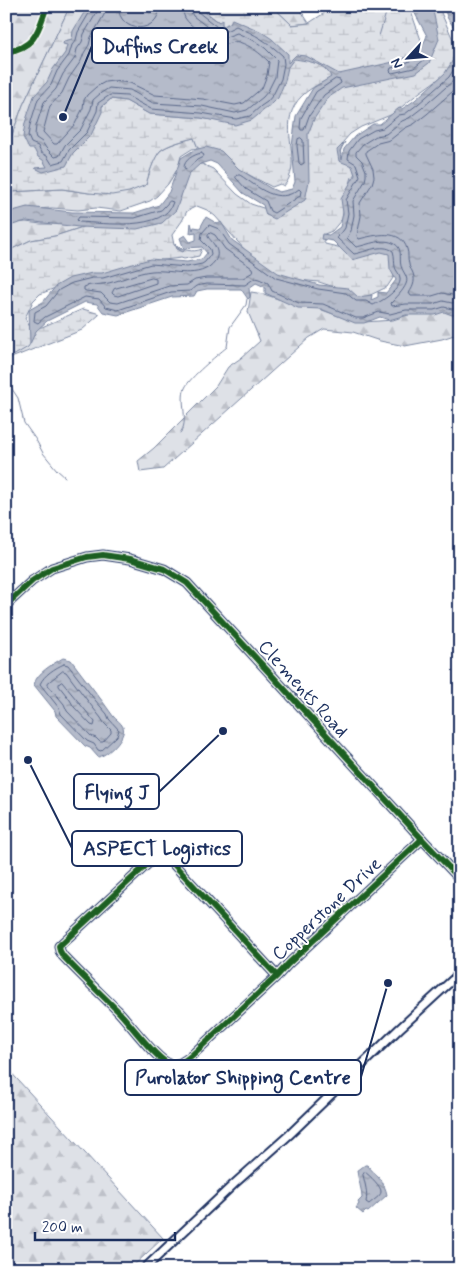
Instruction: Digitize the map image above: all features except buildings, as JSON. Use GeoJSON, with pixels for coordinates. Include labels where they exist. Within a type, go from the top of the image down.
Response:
{"type":"FeatureCollection","features":[{"type":"Feature","properties":{"kind":"street","name":"Clements Road"},"geometry":{"type":"LineString","coordinates":[[6,605],[32,581],[52,568],[87,557],[103,555],[130,559],[164,569],[187,583],[460,879]]}},
{"type":"Feature","properties":{"kind":"street","name":"Copperstone Drive"},"geometry":{"type":"LineString","coordinates":[[277,976],[167,856],[160,854],[59,946],[63,956],[157,1055],[169,1064],[181,1064],[277,976],[422,839]]}},
{"type":"Feature","properties":{"kind":"street"},"geometry":{"type":"LineString","coordinates":[[144,1269],[460,973]]}},
{"type":"Feature","properties":{"kind":"green space"},"geometry":{"type":"Polygon","coordinates":[[[6,6],[70,6],[23,105],[6,151],[6,6]]]}},
{"type":"Feature","properties":{"kind":"green space"},"geometry":{"type":"Polygon","coordinates":[[[70,6],[163,6],[98,110],[111,99],[126,101],[149,114],[201,118],[235,124],[230,23],[224,26],[198,6],[272,6],[292,25],[309,23],[326,12],[329,6],[409,6],[421,40],[420,52],[407,60],[359,70],[318,84],[298,100],[292,111],[289,130],[292,169],[284,186],[280,184],[272,187],[198,148],[194,138],[181,141],[160,151],[153,162],[146,185],[129,192],[112,195],[62,189],[10,192],[6,189],[6,151],[23,105],[70,6]]]}},
{"type":"Feature","properties":{"kind":"green space"},"geometry":{"type":"Polygon","coordinates":[[[272,6],[298,6],[309,23],[292,25],[272,6]]]}},
{"type":"Feature","properties":{"kind":"green space"},"geometry":{"type":"Polygon","coordinates":[[[426,6],[438,6],[455,44],[455,54],[448,72],[393,114],[361,127],[350,134],[343,142],[340,153],[343,158],[358,170],[352,177],[342,219],[332,231],[322,235],[325,244],[355,251],[394,241],[397,272],[387,287],[362,299],[319,282],[298,280],[266,270],[252,258],[215,216],[197,206],[187,211],[172,235],[174,245],[178,247],[191,251],[202,249],[199,256],[155,261],[110,274],[91,274],[40,294],[33,301],[25,318],[30,327],[42,327],[83,309],[100,314],[82,330],[6,360],[6,257],[10,250],[31,240],[55,236],[92,224],[143,224],[195,165],[202,164],[213,169],[237,194],[251,204],[272,209],[291,201],[310,120],[329,94],[345,85],[434,50],[426,6]]]}},
{"type":"Feature","properties":{"kind":"green space"},"geometry":{"type":"Polygon","coordinates":[[[194,138],[198,148],[192,149],[181,156],[178,168],[168,184],[150,201],[121,211],[96,208],[78,210],[52,208],[18,210],[6,213],[6,189],[11,192],[62,189],[89,193],[146,185],[153,162],[160,151],[181,141],[194,138]]]}},
{"type":"Feature","properties":{"kind":"green space"},"geometry":{"type":"Polygon","coordinates":[[[17,223],[41,224],[92,224],[55,236],[31,240],[10,250],[6,257],[6,228],[17,223]]]}},
{"type":"Feature","properties":{"kind":"green space"},"geometry":{"type":"Polygon","coordinates":[[[251,292],[311,306],[347,319],[364,322],[393,320],[411,314],[460,307],[460,333],[442,339],[405,346],[380,341],[353,332],[324,329],[309,338],[163,469],[140,472],[138,461],[154,448],[216,386],[228,367],[260,341],[248,312],[251,292]]]}},
{"type":"Feature","properties":{"kind":"green space"},"geometry":{"type":"Polygon","coordinates":[[[6,1067],[163,1238],[130,1269],[6,1269],[6,1067]]]}},
{"type":"Feature","properties":{"kind":"water"},"geometry":{"type":"Polygon","coordinates":[[[88,6],[137,6],[137,9],[146,8],[145,6],[152,8],[155,6],[198,6],[206,10],[206,13],[219,22],[222,20],[222,25],[224,26],[230,23],[232,19],[260,31],[288,54],[288,63],[296,55],[306,56],[339,74],[398,61],[420,50],[427,36],[411,6],[432,6],[439,39],[429,63],[416,73],[342,88],[328,98],[314,119],[308,134],[309,181],[305,200],[275,219],[266,215],[263,205],[243,193],[217,164],[210,161],[200,164],[189,174],[176,210],[162,223],[137,229],[79,227],[26,221],[6,227],[6,213],[27,207],[72,212],[134,213],[159,205],[169,192],[181,158],[194,150],[206,147],[221,151],[239,169],[279,192],[292,189],[295,182],[292,146],[296,116],[313,88],[331,77],[320,66],[294,59],[288,67],[278,98],[252,120],[235,125],[201,118],[149,114],[126,101],[111,99],[102,106],[102,112],[91,135],[73,153],[66,166],[43,172],[35,168],[47,167],[34,149],[29,149],[23,137],[25,123],[34,96],[47,82],[53,69],[65,53],[67,45],[63,44],[64,41],[72,39],[73,31],[88,6]]]}},
{"type":"Feature","properties":{"kind":"water"},"geometry":{"type":"Polygon","coordinates":[[[443,6],[460,6],[460,312],[452,315],[444,312],[435,315],[406,315],[389,320],[380,317],[364,323],[355,323],[321,309],[298,308],[265,293],[265,287],[256,283],[249,288],[250,297],[248,299],[241,289],[207,289],[197,291],[194,296],[172,297],[118,315],[103,312],[97,304],[85,302],[47,321],[36,331],[30,344],[29,310],[43,302],[56,286],[70,278],[92,273],[102,273],[150,259],[187,262],[202,259],[207,253],[202,247],[186,248],[183,252],[177,249],[175,244],[179,249],[184,249],[180,238],[185,235],[190,242],[196,240],[196,232],[190,233],[191,223],[193,230],[194,227],[200,228],[206,217],[218,224],[221,222],[232,240],[278,273],[319,285],[348,288],[358,297],[372,295],[371,300],[378,297],[378,292],[386,293],[396,280],[390,269],[389,254],[381,252],[352,260],[333,241],[321,239],[322,234],[329,235],[340,227],[343,213],[341,199],[355,175],[352,166],[339,161],[337,150],[345,142],[340,151],[342,160],[344,149],[355,136],[373,124],[380,124],[399,108],[402,109],[415,100],[445,73],[458,52],[458,33],[448,19],[443,6]]]}},
{"type":"Feature","properties":{"kind":"water"},"geometry":{"type":"Polygon","coordinates":[[[63,658],[71,660],[123,727],[122,736],[119,741],[102,756],[98,757],[90,748],[85,746],[56,716],[55,711],[34,685],[41,673],[63,658]]]}},
{"type":"Feature","properties":{"kind":"water"},"geometry":{"type":"Polygon","coordinates":[[[365,1165],[379,1178],[387,1195],[368,1212],[366,1211],[363,1214],[356,1208],[362,1198],[357,1171],[365,1165]]]}},
{"type":"Feature","properties":{"kind":"waterway"},"geometry":{"type":"LineString","coordinates":[[379,36],[386,13],[385,9],[381,6]]}},
{"type":"Feature","properties":{"kind":"waterway"},"geometry":{"type":"LineString","coordinates":[[180,433],[184,423],[183,393],[185,388],[210,361],[227,347],[230,327],[246,305],[247,299]]}},
{"type":"Feature","properties":{"kind":"waterway"},"geometry":{"type":"LineString","coordinates":[[6,360],[30,344]]}},
{"type":"Feature","properties":{"kind":"waterway"},"geometry":{"type":"LineString","coordinates":[[6,380],[18,398],[24,423],[43,453],[65,477]]}},
{"type":"Feature","properties":{"kind":"cycle path"},"geometry":{"type":"LineString","coordinates":[[6,52],[16,50],[30,42],[38,30],[47,6]]}},
{"type":"Feature","properties":{"kind":"cycle path"},"geometry":{"type":"LineString","coordinates":[[6,605],[32,581],[52,568],[87,557],[103,555],[130,559],[164,569],[187,583],[460,879]]}},
{"type":"Feature","properties":{"kind":"cycle path"},"geometry":{"type":"LineString","coordinates":[[277,976],[167,857],[160,854],[59,946],[63,956],[118,1011],[158,1056],[170,1064],[179,1064],[191,1056],[277,976],[288,964],[422,839]]}},
{"type":"Feature","properties":{"kind":"place","name":"Duffins Creek"},"geometry":{"type":"Point","coordinates":[63,117]}},
{"type":"Feature","properties":{"kind":"place","name":"Flying J"},"geometry":{"type":"Point","coordinates":[223,731]}},
{"type":"Feature","properties":{"kind":"place","name":"ASPECT Logistics"},"geometry":{"type":"Point","coordinates":[28,760]}},
{"type":"Feature","properties":{"kind":"place","name":"Purolator Shipping Centre"},"geometry":{"type":"Point","coordinates":[388,983]}}]}
